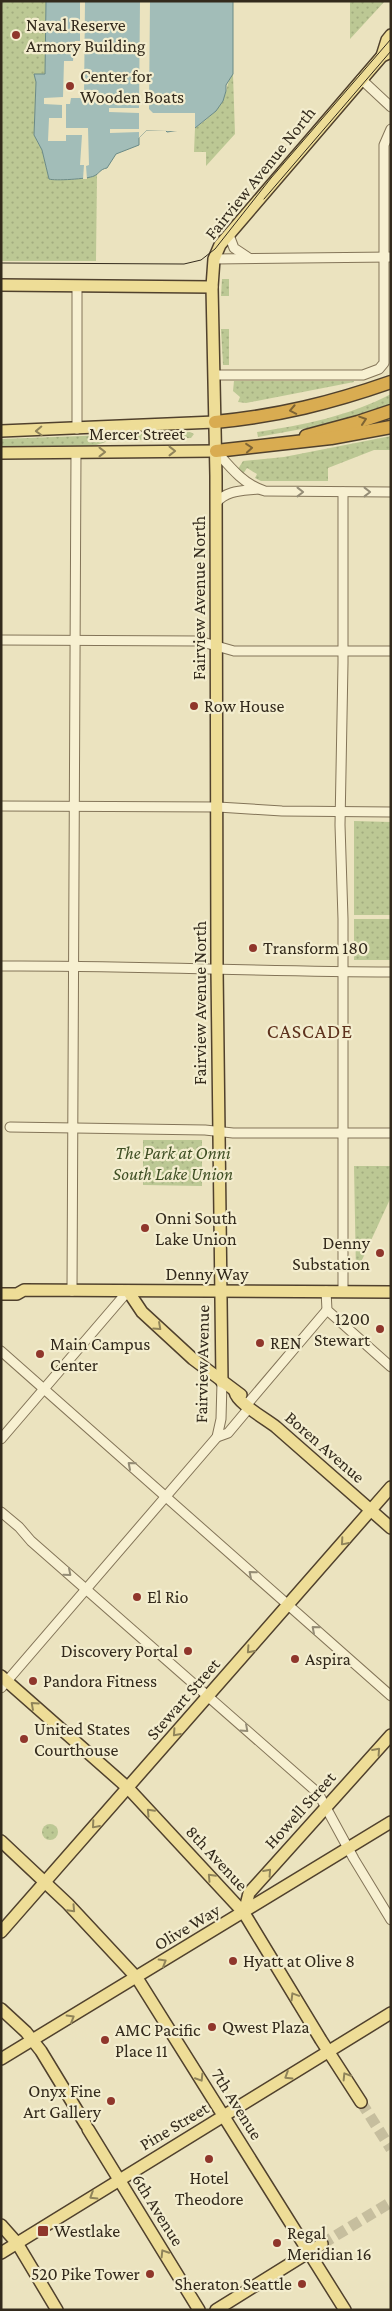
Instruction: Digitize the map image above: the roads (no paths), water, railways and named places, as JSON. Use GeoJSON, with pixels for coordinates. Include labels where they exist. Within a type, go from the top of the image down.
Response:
{"type":"FeatureCollection","features":[{"type":"Feature","properties":{"kind":"highway"},"geometry":{"type":"LineString","coordinates":[[215,422],[320,405],[391,382]]}},
{"type":"Feature","properties":{"kind":"highway"},"geometry":{"type":"LineString","coordinates":[[283,445],[317,432],[358,422],[391,411]]}},
{"type":"Feature","properties":{"kind":"highway"},"geometry":{"type":"LineString","coordinates":[[216,451],[283,445],[391,428]]}},
{"type":"Feature","properties":{"kind":"main road","name":"Fairview Avenue North"},"geometry":{"type":"LineString","coordinates":[[221,1291],[217,969],[216,451],[212,287],[214,259],[216,252],[229,235],[361,79],[386,54],[387,40],[391,36]]}},
{"type":"Feature","properties":{"kind":"main road"},"geometry":{"type":"LineString","coordinates":[[1,285],[212,287]]}},
{"type":"Feature","properties":{"kind":"main road","name":"Mercer Street"},"geometry":{"type":"LineString","coordinates":[[1,431],[215,422]]}},
{"type":"Feature","properties":{"kind":"main road","name":"Mercer Street"},"geometry":{"type":"LineString","coordinates":[[1,453],[216,451]]}},
{"type":"Feature","properties":{"kind":"main road","name":"Denny Way"},"geometry":{"type":"LineString","coordinates":[[1,1286],[17,1287],[24,1290],[72,1291],[391,1292]]}},
{"type":"Feature","properties":{"kind":"main road","name":"Denny Way"},"geometry":{"type":"LineString","coordinates":[[1,1294],[17,1294],[24,1290]]}},
{"type":"Feature","properties":{"kind":"main road","name":"Boren Avenue"},"geometry":{"type":"LineString","coordinates":[[128,1291],[142,1312],[391,1528]]}},
{"type":"Feature","properties":{"kind":"main road","name":"Fairview Avenue"},"geometry":{"type":"LineString","coordinates":[[221,1291],[222,1382]]}},
{"type":"Feature","properties":{"kind":"main road","name":"Stewart Street"},"geometry":{"type":"LineString","coordinates":[[1,1932],[391,1488]]}},
{"type":"Feature","properties":{"kind":"main road","name":"8th Avenue"},"geometry":{"type":"LineString","coordinates":[[3,1682],[128,1788],[244,1913],[321,2040],[362,2102]]}},
{"type":"Feature","properties":{"kind":"main road","name":"Howell Street"},"geometry":{"type":"LineString","coordinates":[[244,1913],[249,1893],[391,1735]]}},
{"type":"Feature","properties":{"kind":"main road","name":"Olive Way"},"geometry":{"type":"LineString","coordinates":[[1,2059],[391,1822]]}},
{"type":"Feature","properties":{"kind":"main road","name":"7th Avenue"},"geometry":{"type":"LineString","coordinates":[[1,1842],[46,1882],[137,1978],[345,2310]]}},
{"type":"Feature","properties":{"kind":"main road","name":"6th Avenue"},"geometry":{"type":"LineString","coordinates":[[1,2009],[33,2040],[199,2310]]}},
{"type":"Feature","properties":{"kind":"main road","name":"Pine Street"},"geometry":{"type":"LineString","coordinates":[[1,2253],[391,2013]]}},
{"type":"Feature","properties":{"kind":"main road"},"geometry":{"type":"LineString","coordinates":[[1,2225],[17,2244],[57,2310]]}},
{"type":"Feature","properties":{"kind":"main road"},"geometry":{"type":"LineString","coordinates":[[216,2310],[322,2244]]}},
{"type":"Feature","properties":{"kind":"street"},"geometry":{"type":"LineString","coordinates":[[361,79],[391,107]]}},
{"type":"Feature","properties":{"kind":"street"},"geometry":{"type":"LineString","coordinates":[[214,375],[363,375],[379,369],[384,362],[387,257],[384,145],[391,129]]}},
{"type":"Feature","properties":{"kind":"street"},"geometry":{"type":"LineString","coordinates":[[229,235],[234,248],[249,258]]}},
{"type":"Feature","properties":{"kind":"street"},"geometry":{"type":"LineString","coordinates":[[214,259],[387,257]]}},
{"type":"Feature","properties":{"kind":"street"},"geometry":{"type":"LineString","coordinates":[[77,286],[78,429]]}},
{"type":"Feature","properties":{"kind":"street"},"geometry":{"type":"LineString","coordinates":[[216,451],[233,471],[258,489]]}},
{"type":"Feature","properties":{"kind":"street"},"geometry":{"type":"LineString","coordinates":[[72,1291],[76,452]]}},
{"type":"Feature","properties":{"kind":"street"},"geometry":{"type":"LineString","coordinates":[[216,503],[221,497],[231,492],[258,489],[271,492],[391,492]]}},
{"type":"Feature","properties":{"kind":"street"},"geometry":{"type":"LineString","coordinates":[[343,492],[341,812],[343,1292]]}},
{"type":"Feature","properties":{"kind":"street"},"geometry":{"type":"LineString","coordinates":[[1,640],[199,641],[234,651],[391,651]]}},
{"type":"Feature","properties":{"kind":"street"},"geometry":{"type":"LineString","coordinates":[[1,806],[218,807],[391,812]]}},
{"type":"Feature","properties":{"kind":"street"},"geometry":{"type":"LineString","coordinates":[[1,966],[391,972]]}},
{"type":"Feature","properties":{"kind":"street"},"geometry":{"type":"LineString","coordinates":[[10,1127],[391,1133]]}},
{"type":"Feature","properties":{"kind":"street"},"geometry":{"type":"LineString","coordinates":[[1,1439],[128,1291]]}},
{"type":"Feature","properties":{"kind":"street"},"geometry":{"type":"LineString","coordinates":[[3,1682],[168,1497],[217,1437],[228,1433],[252,1408],[327,1310],[326,1292]]}},
{"type":"Feature","properties":{"kind":"street"},"geometry":{"type":"LineString","coordinates":[[327,1310],[391,1367]]}},
{"type":"Feature","properties":{"kind":"street"},"geometry":{"type":"LineString","coordinates":[[1,1351],[168,1497],[176,1508],[391,1696]]}},
{"type":"Feature","properties":{"kind":"street","name":"Fairview Avenue"},"geometry":{"type":"LineString","coordinates":[[217,1437],[221,1419],[222,1382]]}},
{"type":"Feature","properties":{"kind":"street"},"geometry":{"type":"LineString","coordinates":[[1,1512],[19,1526],[31,1541],[318,1793],[348,1849],[391,1920]]}},
{"type":"Feature","properties":{"kind":"water"},"geometry":{"type":"Polygon","coordinates":[[[46,1],[233,1],[233,74],[226,85],[223,101],[216,111],[195,128],[167,132],[165,130],[147,130],[139,138],[139,145],[116,154],[107,168],[94,176],[57,180],[49,179],[42,150],[34,135],[36,82],[34,74],[45,74],[46,1]]]}},
{"type":"Feature","properties":{"kind":"tunnel"},"geometry":{"type":"LineString","coordinates":[[361,2102],[391,2149]]}},
{"type":"Feature","properties":{"kind":"tunnel"},"geometry":{"type":"LineString","coordinates":[[322,2244],[391,2202]]}},
{"type":"Feature","properties":{"kind":"tram line"},"geometry":{"type":"LineString","coordinates":[[1,263],[184,264],[201,260],[215,249],[271,178],[391,39]]}},
{"type":"Feature","properties":{"kind":"tram line"},"geometry":{"type":"LineString","coordinates":[[264,199],[391,51]]}},
{"type":"Feature","properties":{"kind":"place","name":"Naval Reserve Armory Building"},"geometry":{"type":"Point","coordinates":[16,35]}},
{"type":"Feature","properties":{"kind":"place","name":"Center for Wooden Boats"},"geometry":{"type":"Point","coordinates":[70,86]}},
{"type":"Feature","properties":{"kind":"place","name":"Row House"},"geometry":{"type":"Point","coordinates":[194,706]}},
{"type":"Feature","properties":{"kind":"place","name":"Transform 180"},"geometry":{"type":"Point","coordinates":[253,948]}},
{"type":"Feature","properties":{"kind":"place","name":"Onni South Lake Union"},"geometry":{"type":"Point","coordinates":[145,1228]}},
{"type":"Feature","properties":{"kind":"place","name":"Denny Substation"},"geometry":{"type":"Point","coordinates":[380,1253]}},
{"type":"Feature","properties":{"kind":"place","name":"1200 Stewart"},"geometry":{"type":"Point","coordinates":[380,1329]}},
{"type":"Feature","properties":{"kind":"place","name":"REN"},"geometry":{"type":"Point","coordinates":[260,1343]}},
{"type":"Feature","properties":{"kind":"place","name":"Main Campus Center"},"geometry":{"type":"Point","coordinates":[40,1354]}},
{"type":"Feature","properties":{"kind":"place","name":"El Rio"},"geometry":{"type":"Point","coordinates":[137,1597]}},
{"type":"Feature","properties":{"kind":"place","name":"Discovery Portal"},"geometry":{"type":"Point","coordinates":[188,1651]}},
{"type":"Feature","properties":{"kind":"place","name":"Aspira"},"geometry":{"type":"Point","coordinates":[295,1659]}},
{"type":"Feature","properties":{"kind":"place","name":"Pandora Fitness"},"geometry":{"type":"Point","coordinates":[33,1681]}},
{"type":"Feature","properties":{"kind":"place","name":"United States Courthouse"},"geometry":{"type":"Point","coordinates":[24,1739]}},
{"type":"Feature","properties":{"kind":"place","name":"Hyatt at Olive 8"},"geometry":{"type":"Point","coordinates":[233,1961]}},
{"type":"Feature","properties":{"kind":"place","name":"Qwest Plaza"},"geometry":{"type":"Point","coordinates":[212,2027]}},
{"type":"Feature","properties":{"kind":"place","name":"AMC Pacific Place 11"},"geometry":{"type":"Point","coordinates":[105,2040]}},
{"type":"Feature","properties":{"kind":"place","name":"Onyx Fine Art Gallery"},"geometry":{"type":"Point","coordinates":[111,2101]}},
{"type":"Feature","properties":{"kind":"place","name":"Hotel Theodore"},"geometry":{"type":"Point","coordinates":[209,2159]}},
{"type":"Feature","properties":{"kind":"place","name":"Westlake"},"geometry":{"type":"Point","coordinates":[43,2231]}},
{"type":"Feature","properties":{"kind":"place","name":"Regal Meridian 16"},"geometry":{"type":"Point","coordinates":[277,2243]}},
{"type":"Feature","properties":{"kind":"place","name":"520 Pike Tower"},"geometry":{"type":"Point","coordinates":[150,2274]}},
{"type":"Feature","properties":{"kind":"place","name":"Sheraton Seattle"},"geometry":{"type":"Point","coordinates":[302,2284]}},
{"type":"Feature","properties":{"kind":"district","name":"CASCADE"},"geometry":{"type":"Point","coordinates":[310,1031]}},
{"type":"Feature","properties":{"kind":"park label","name":"The Park at Onni South Lake Union"},"geometry":{"type":"Point","coordinates":[173,1163]}}]}
